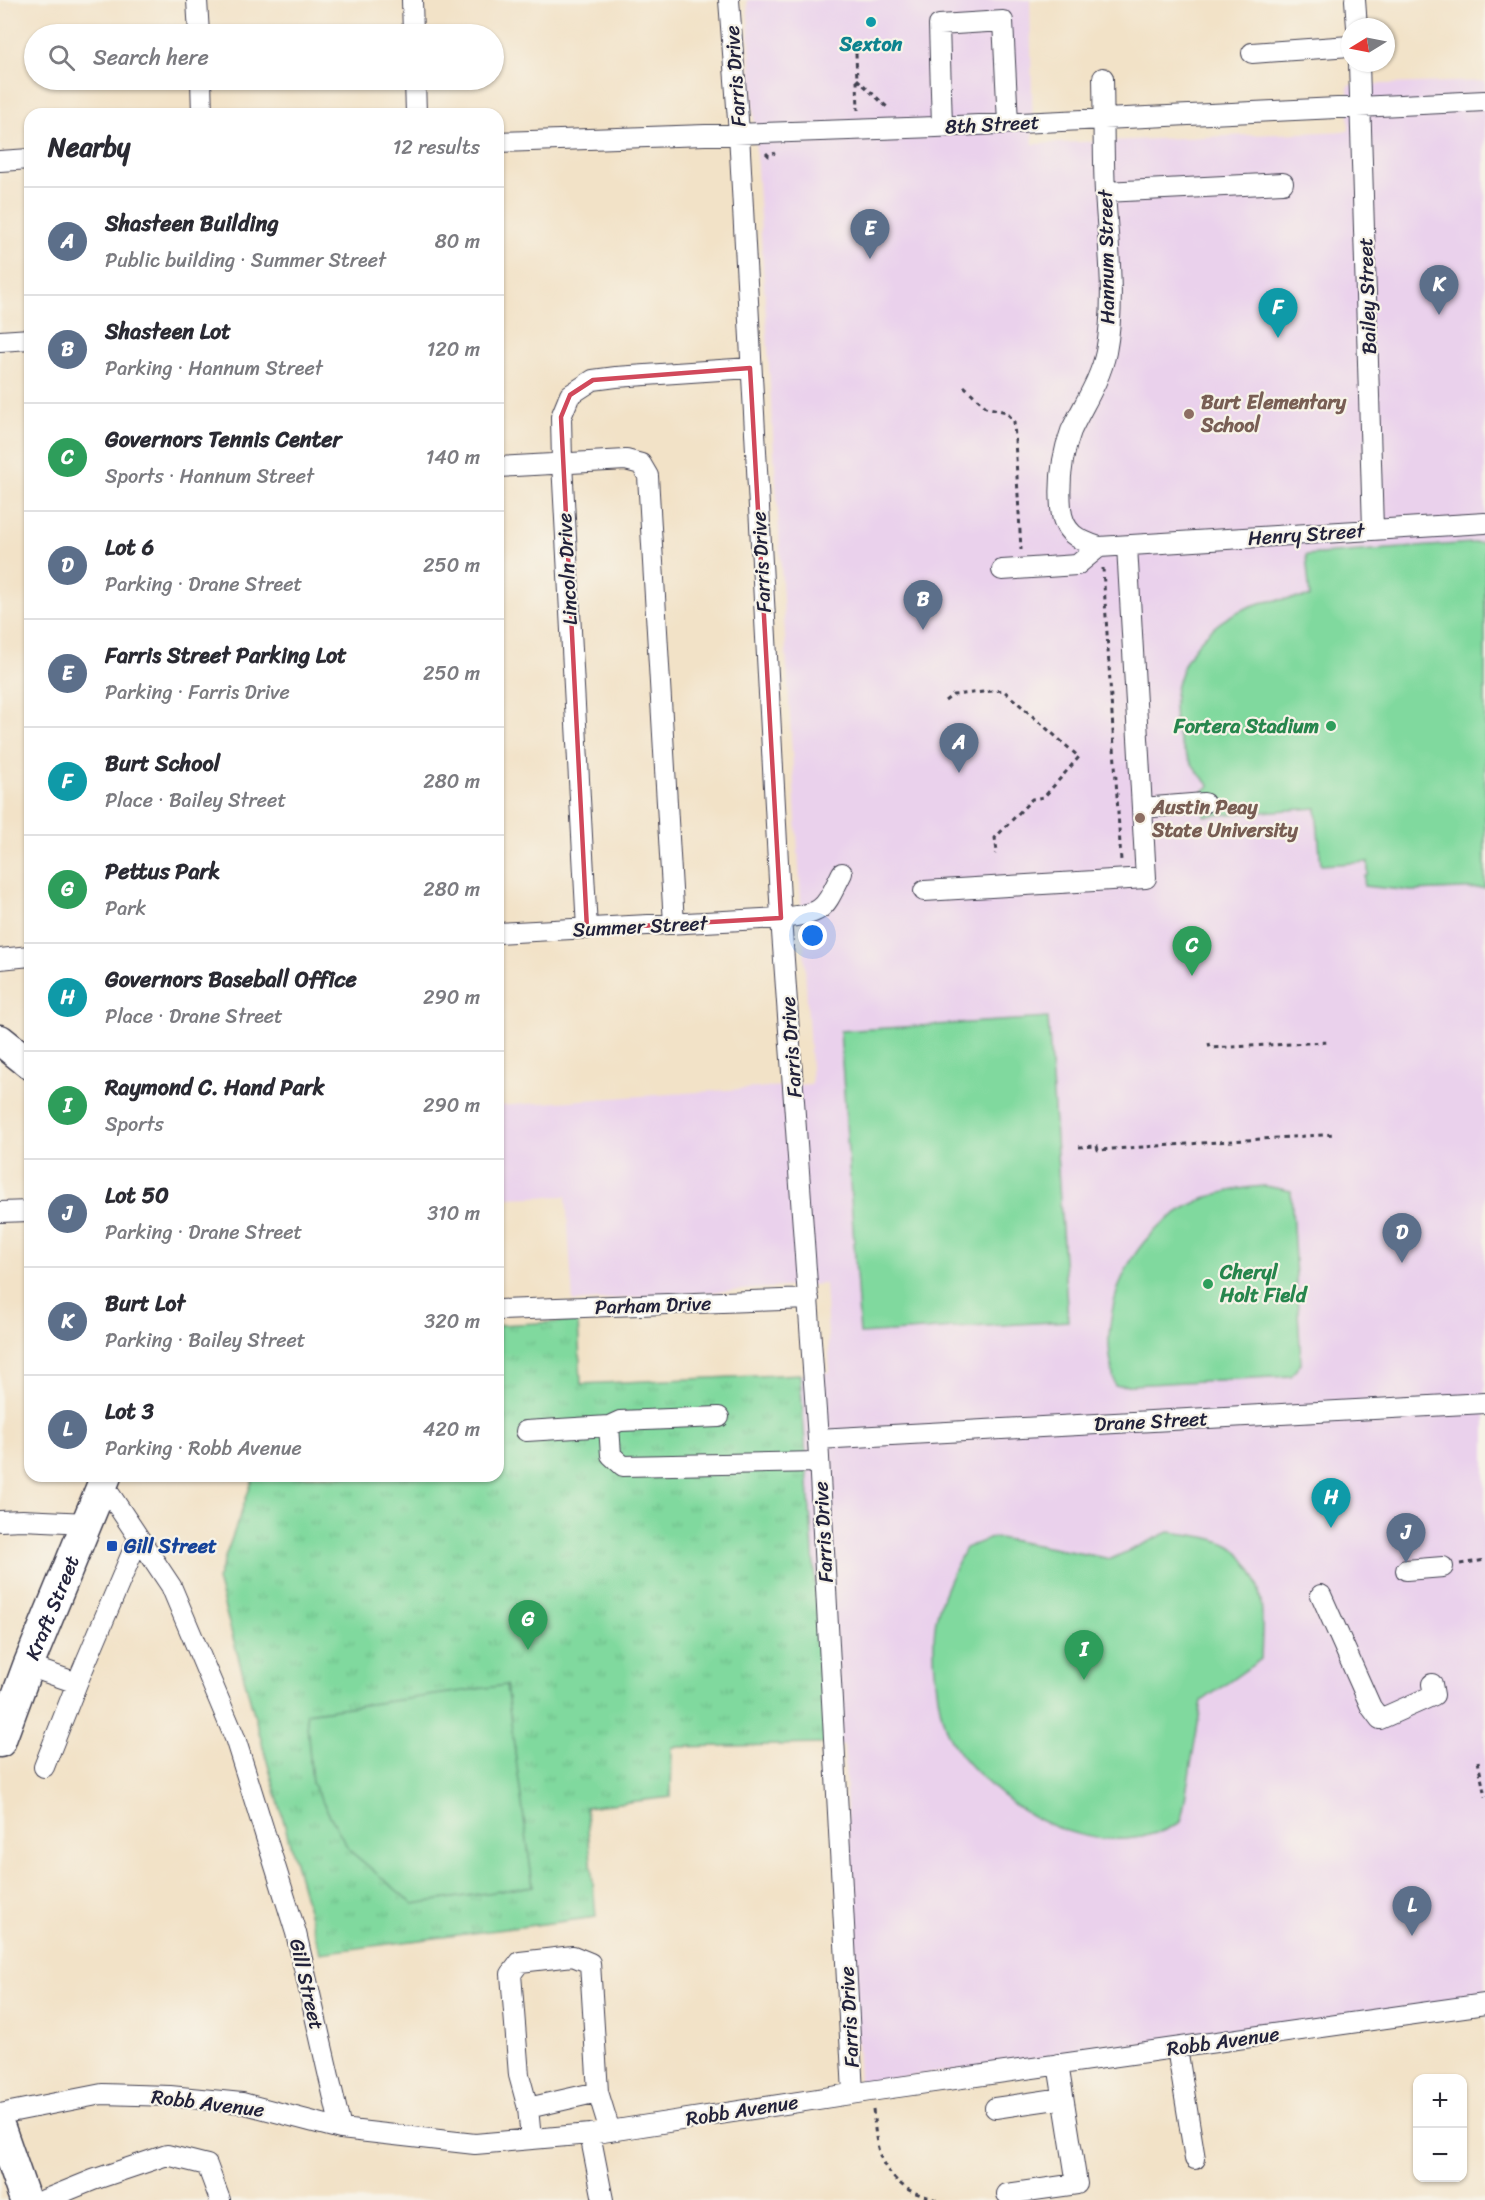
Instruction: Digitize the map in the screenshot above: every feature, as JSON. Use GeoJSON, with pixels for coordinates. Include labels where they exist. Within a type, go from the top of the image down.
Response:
{"type":"FeatureCollection","features":[{"type":"Feature","properties":{"kind":"highway"},"geometry":{"type":"LineString","coordinates":[[1,1042],[24,1059]]}},
{"type":"Feature","properties":{"kind":"highway","name":"Kraft Street"},"geometry":{"type":"LineString","coordinates":[[0,1742],[28,1666],[103,1482]]}},
{"type":"Feature","properties":{"kind":"highway"},"geometry":{"type":"LineString","coordinates":[[0,2128],[25,2200]]}},
{"type":"Feature","properties":{"kind":"street"},"geometry":{"type":"LineString","coordinates":[[197,0],[198,24]]}},
{"type":"Feature","properties":{"kind":"street"},"geometry":{"type":"LineString","coordinates":[[411,0],[412,24]]}},
{"type":"Feature","properties":{"kind":"street","name":"Farris Drive"},"geometry":{"type":"LineString","coordinates":[[729,0],[739,133],[781,918],[818,1439],[854,2093]]}},
{"type":"Feature","properties":{"kind":"street"},"geometry":{"type":"LineString","coordinates":[[1355,0],[1356,18]]}},
{"type":"Feature","properties":{"kind":"street"},"geometry":{"type":"LineString","coordinates":[[942,126],[939,24],[1003,21],[1008,123]]}},
{"type":"Feature","properties":{"kind":"street"},"geometry":{"type":"LineString","coordinates":[[1252,53],[1341,47]]}},
{"type":"Feature","properties":{"kind":"street","name":"Bailey Street"},"geometry":{"type":"LineString","coordinates":[[1359,72],[1373,529]]}},
{"type":"Feature","properties":{"kind":"street","name":"Hannum Street"},"geometry":{"type":"LineString","coordinates":[[1103,78],[1102,139],[1111,304],[1106,353],[1090,397],[1071,432],[1062,466],[1061,509],[1066,527],[1078,540],[1101,555],[1127,546]]}},
{"type":"Feature","properties":{"kind":"street"},"geometry":{"type":"LineString","coordinates":[[201,90],[202,108]]}},
{"type":"Feature","properties":{"kind":"street"},"geometry":{"type":"LineString","coordinates":[[415,90],[416,108]]}},
{"type":"Feature","properties":{"kind":"street","name":"8th Street"},"geometry":{"type":"LineString","coordinates":[[504,142],[942,126],[1485,101]]}},
{"type":"Feature","properties":{"kind":"street"},"geometry":{"type":"LineString","coordinates":[[0,160],[24,159]]}},
{"type":"Feature","properties":{"kind":"street"},"geometry":{"type":"LineString","coordinates":[[1105,192],[1283,183]]}},
{"type":"Feature","properties":{"kind":"street"},"geometry":{"type":"LineString","coordinates":[[0,340],[24,339]]}},
{"type":"Feature","properties":{"kind":"street","name":"Lincoln Drive"},"geometry":{"type":"LineString","coordinates":[[587,929],[561,417],[570,395],[592,380],[750,368]]}},
{"type":"Feature","properties":{"kind":"street"},"geometry":{"type":"LineString","coordinates":[[504,467],[626,460],[641,464],[648,477],[675,924]]}},
{"type":"Feature","properties":{"kind":"street","name":"Henry Street"},"geometry":{"type":"LineString","coordinates":[[1127,546],[1485,523]]}},
{"type":"Feature","properties":{"kind":"street"},"geometry":{"type":"LineString","coordinates":[[924,891],[1146,878],[1127,546]]}},
{"type":"Feature","properties":{"kind":"street"},"geometry":{"type":"LineString","coordinates":[[1002,570],[1077,565],[1101,555]]}},
{"type":"Feature","properties":{"kind":"street"},"geometry":{"type":"LineString","coordinates":[[1142,808],[1204,803]]}},
{"type":"Feature","properties":{"kind":"street","name":"Summer Street"},"geometry":{"type":"LineString","coordinates":[[504,933],[781,918],[811,914],[826,904],[842,873]]}},
{"type":"Feature","properties":{"kind":"street"},"geometry":{"type":"LineString","coordinates":[[0,959],[24,957]]}},
{"type":"Feature","properties":{"kind":"street"},"geometry":{"type":"LineString","coordinates":[[0,1212],[24,1211]]}},
{"type":"Feature","properties":{"kind":"street","name":"Parham Drive"},"geometry":{"type":"LineString","coordinates":[[504,1310],[809,1299]]}},
{"type":"Feature","properties":{"kind":"street","name":"Drane Street"},"geometry":{"type":"LineString","coordinates":[[818,1439],[1485,1403]]}},
{"type":"Feature","properties":{"kind":"street"},"geometry":{"type":"LineString","coordinates":[[525,1431],[609,1426],[620,1421],[719,1417]]}},
{"type":"Feature","properties":{"kind":"street"},"geometry":{"type":"LineString","coordinates":[[609,1426],[611,1455],[623,1466],[819,1462]]}},
{"type":"Feature","properties":{"kind":"street","name":"Gill Street"},"geometry":{"type":"LineString","coordinates":[[105,1482],[138,1539],[171,1587],[236,1738],[296,1933],[341,2129]]}},
{"type":"Feature","properties":{"kind":"street"},"geometry":{"type":"LineString","coordinates":[[0,1521],[88,1523]]}},
{"type":"Feature","properties":{"kind":"street"},"geometry":{"type":"LineString","coordinates":[[44,1767],[138,1539]]}},
{"type":"Feature","properties":{"kind":"street"},"geometry":{"type":"LineString","coordinates":[[1406,1570],[1443,1567]]}},
{"type":"Feature","properties":{"kind":"street"},"geometry":{"type":"LineString","coordinates":[[1321,1595],[1371,1707],[1380,1719],[1434,1695],[1432,1684]]}},
{"type":"Feature","properties":{"kind":"street"},"geometry":{"type":"LineString","coordinates":[[28,1666],[77,1683]]}},
{"type":"Feature","properties":{"kind":"street"},"geometry":{"type":"LineString","coordinates":[[531,2139],[528,2108],[519,2075],[511,1974],[520,1962],[573,1956],[590,1963],[598,2092],[610,2131]]}},
{"type":"Feature","properties":{"kind":"street","name":"Robb Avenue"},"geometry":{"type":"LineString","coordinates":[[0,2114],[102,2094],[170,2096],[242,2103],[341,2129],[475,2144],[590,2134],[854,2093],[1485,2004]]}},
{"type":"Feature","properties":{"kind":"street"},"geometry":{"type":"LineString","coordinates":[[1177,2048],[1195,2158]]}},
{"type":"Feature","properties":{"kind":"street"},"geometry":{"type":"LineString","coordinates":[[1007,2194],[1077,2184],[1058,2064]]}},
{"type":"Feature","properties":{"kind":"street"},"geometry":{"type":"LineString","coordinates":[[528,2108],[598,2092]]}},
{"type":"Feature","properties":{"kind":"street"},"geometry":{"type":"LineString","coordinates":[[995,2108],[1063,2098]]}},
{"type":"Feature","properties":{"kind":"street"},"geometry":{"type":"LineString","coordinates":[[590,2134],[603,2200]]}},
{"type":"Feature","properties":{"kind":"street"},"geometry":{"type":"LineString","coordinates":[[45,2200],[83,2193],[167,2155],[207,2164],[220,2200]]}},
{"type":"Feature","properties":{"kind":"path"},"geometry":{"type":"LineString","coordinates":[[856,53],[858,112]]}},
{"type":"Feature","properties":{"kind":"path"},"geometry":{"type":"LineString","coordinates":[[857,79],[891,110]]}},
{"type":"Feature","properties":{"kind":"path"},"geometry":{"type":"LineString","coordinates":[[766,153],[769,156],[776,153]]}},
{"type":"Feature","properties":{"kind":"path"},"geometry":{"type":"LineString","coordinates":[[964,386],[986,407],[1006,412],[1014,421],[1022,559]]}},
{"type":"Feature","properties":{"kind":"path"},"geometry":{"type":"LineString","coordinates":[[1101,555],[1121,870]]}},
{"type":"Feature","properties":{"kind":"path"},"geometry":{"type":"LineString","coordinates":[[945,701],[953,695],[1004,690],[1079,758],[1044,797],[1032,799],[995,838],[997,851],[995,854]]}},
{"type":"Feature","properties":{"kind":"path"},"geometry":{"type":"LineString","coordinates":[[1209,1043],[1210,1048],[1329,1042]]}},
{"type":"Feature","properties":{"kind":"path"},"geometry":{"type":"LineString","coordinates":[[1079,1147],[1097,1146],[1098,1150],[1336,1134]]}},
{"type":"Feature","properties":{"kind":"path"},"geometry":{"type":"LineString","coordinates":[[1443,1567],[1485,1560]]}},
{"type":"Feature","properties":{"kind":"path"},"geometry":{"type":"LineString","coordinates":[[1478,1761],[1485,1797]]}},
{"type":"Feature","properties":{"kind":"path"},"geometry":{"type":"LineString","coordinates":[[873,2108],[880,2160],[890,2174],[907,2189],[936,2200]]}},
{"type":"Feature","properties":{"kind":"highlighted area"},"geometry":{"type":"Polygon","coordinates":[[[750,368],[781,918],[587,929],[561,417],[570,395],[593,380],[750,368]]]}},
{"type":"Feature","properties":{"kind":"shaded area","name":"Austin Peay State University"},"geometry":{"type":"Polygon","coordinates":[[[747,0],[1030,0],[1033,144],[1349,131],[1348,85],[1485,81],[1485,2000],[859,2083],[844,1745],[827,1744],[800,1374],[830,1372],[825,1284],[573,1302],[566,1196],[504,1198],[504,1106],[812,1084],[747,0]]]}},
{"type":"Feature","properties":{"kind":"green space","name":"Fortera Stadium"},"geometry":{"type":"Polygon","coordinates":[[[1485,542],[1485,888],[1412,891],[1364,886],[1365,876],[1368,875],[1368,862],[1321,865],[1316,808],[1204,816],[1203,791],[1209,786],[1186,755],[1178,736],[1174,713],[1175,692],[1181,672],[1191,653],[1204,636],[1220,622],[1260,603],[1310,597],[1306,555],[1485,542]]]}},
{"type":"Feature","properties":{"kind":"green space"},"geometry":{"type":"Polygon","coordinates":[[[1048,1018],[1068,1321],[860,1334],[840,1031],[1048,1018]]]}},
{"type":"Feature","properties":{"kind":"green space","name":"Cheryl Holt Field"},"geometry":{"type":"Polygon","coordinates":[[[1265,1186],[1291,1191],[1301,1363],[1291,1376],[1115,1386],[1109,1342],[1114,1304],[1124,1275],[1138,1250],[1156,1229],[1179,1212],[1204,1199],[1233,1190],[1265,1186]]]}},
{"type":"Feature","properties":{"kind":"green space"},"geometry":{"type":"Polygon","coordinates":[[[578,1321],[581,1384],[800,1374],[827,1744],[672,1747],[671,1797],[586,1807],[596,1917],[320,1953],[217,1580],[252,1482],[504,1482],[504,1325],[578,1321]]]}},
{"type":"Feature","properties":{"kind":"green space"},"geometry":{"type":"Polygon","coordinates":[[[1169,1532],[1218,1540],[1234,1548],[1245,1561],[1257,1583],[1260,1595],[1261,1659],[1202,1701],[1181,1822],[1159,1832],[1134,1838],[1111,1839],[1089,1837],[1046,1823],[1026,1812],[990,1785],[972,1768],[949,1736],[941,1710],[934,1659],[935,1628],[942,1598],[965,1548],[993,1537],[1111,1559],[1169,1532]]]}},
{"type":"Feature","properties":{"kind":"green space"},"geometry":{"type":"Polygon","coordinates":[[[506,1685],[533,1886],[413,1904],[349,1850],[312,1783],[306,1713],[506,1685]]]}},
{"type":"Feature","properties":{"kind":"place","name":"Sexton"},"geometry":{"type":"Point","coordinates":[871,22]}},
{"type":"Feature","properties":{"kind":"place","name":"Farris Street Parking Lot"},"geometry":{"type":"Point","coordinates":[870,259]}},
{"type":"Feature","properties":{"kind":"place","name":"Burt Lot"},"geometry":{"type":"Point","coordinates":[1439,315]}},
{"type":"Feature","properties":{"kind":"place","name":"Burt School"},"geometry":{"type":"Point","coordinates":[1278,338]}},
{"type":"Feature","properties":{"kind":"place","name":"Burt Elementary School"},"geometry":{"type":"Point","coordinates":[1189,414]}},
{"type":"Feature","properties":{"kind":"place","name":"Shasteen Lot"},"geometry":{"type":"Point","coordinates":[923,630]}},
{"type":"Feature","properties":{"kind":"place","name":"Fortera Stadium"},"geometry":{"type":"Point","coordinates":[1331,726]}},
{"type":"Feature","properties":{"kind":"place","name":"Shasteen Building"},"geometry":{"type":"Point","coordinates":[959,773]}},
{"type":"Feature","properties":{"kind":"place","name":"Austin Peay State University"},"geometry":{"type":"Point","coordinates":[1140,818]}},
{"type":"Feature","properties":{"kind":"place","name":"Governors Tennis Center"},"geometry":{"type":"Point","coordinates":[1192,976]}},
{"type":"Feature","properties":{"kind":"place","name":"Lot 6"},"geometry":{"type":"Point","coordinates":[1402,1263]}},
{"type":"Feature","properties":{"kind":"place","name":"Cheryl Holt Field"},"geometry":{"type":"Point","coordinates":[1208,1284]}},
{"type":"Feature","properties":{"kind":"place","name":"Governors Baseball Office"},"geometry":{"type":"Point","coordinates":[1331,1528]}},
{"type":"Feature","properties":{"kind":"place","name":"Gill Street"},"geometry":{"type":"Point","coordinates":[112,1546]}},
{"type":"Feature","properties":{"kind":"place","name":"Lot 50"},"geometry":{"type":"Point","coordinates":[1406,1563]}},
{"type":"Feature","properties":{"kind":"place","name":"Pettus Park"},"geometry":{"type":"Point","coordinates":[528,1650]}},
{"type":"Feature","properties":{"kind":"place","name":"Raymond C. Hand Park"},"geometry":{"type":"Point","coordinates":[1084,1680]}},
{"type":"Feature","properties":{"kind":"place","name":"Lot 3"},"geometry":{"type":"Point","coordinates":[1412,1936]}}]}
